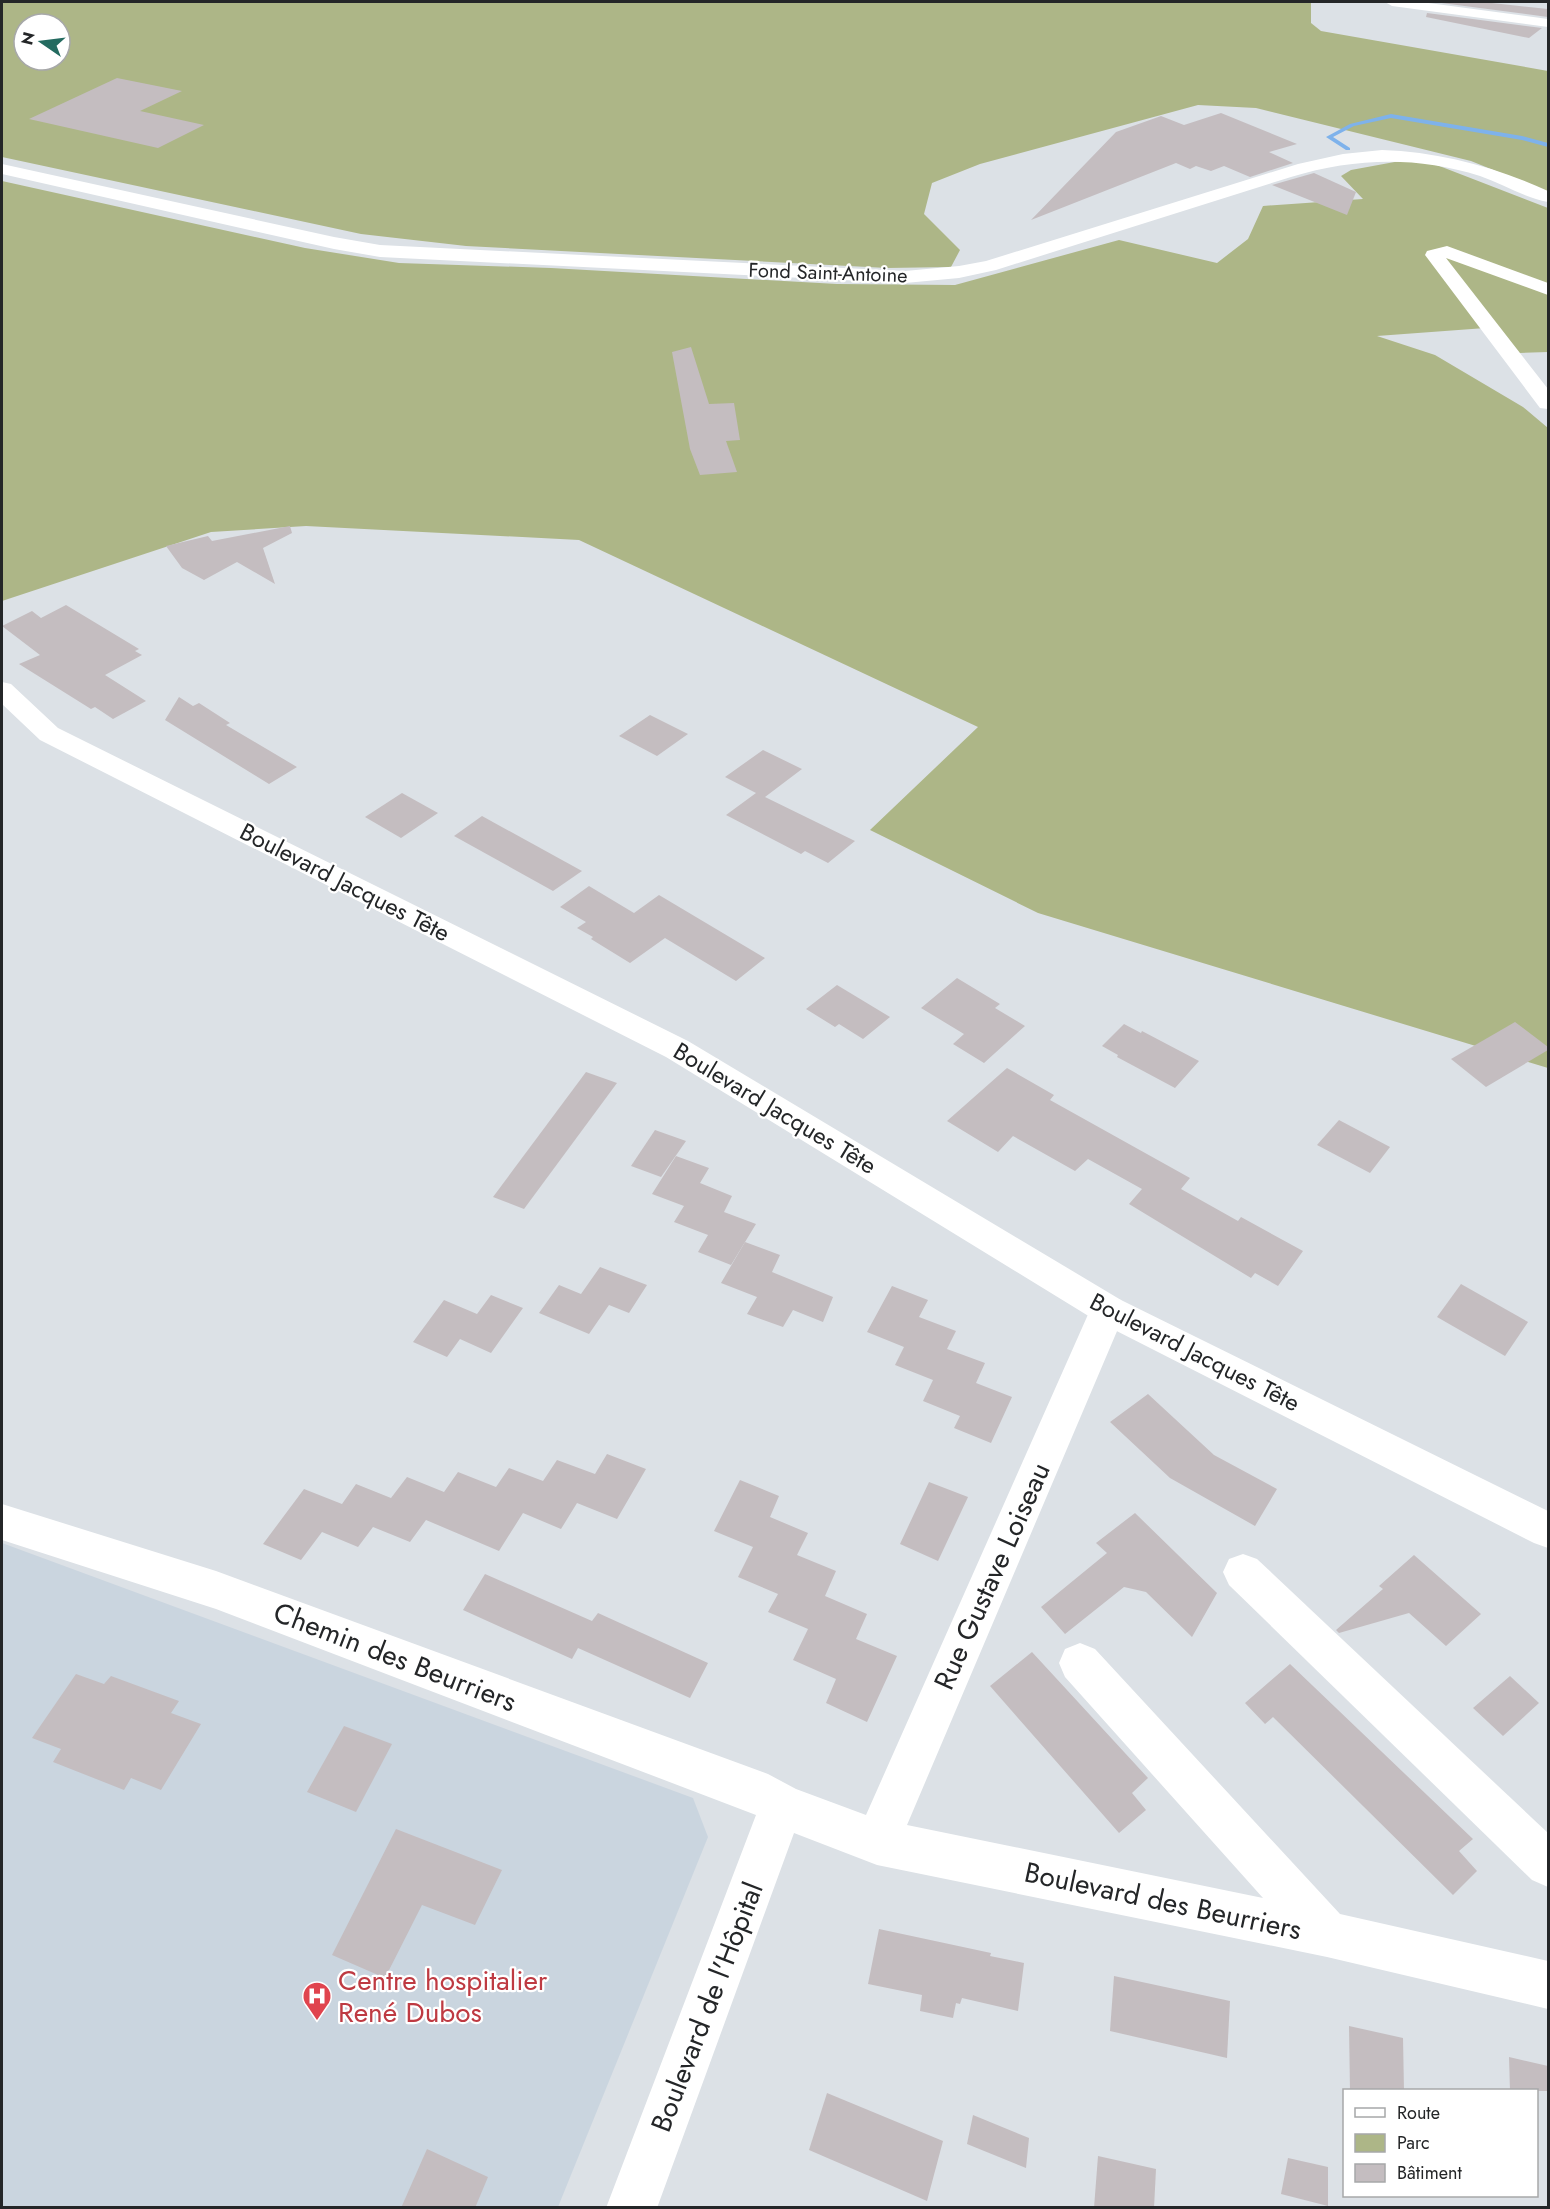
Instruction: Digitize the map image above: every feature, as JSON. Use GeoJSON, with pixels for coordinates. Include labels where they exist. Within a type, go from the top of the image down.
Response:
{"type":"FeatureCollection","features":[{"type":"Feature","properties":{"kind":"street"},"geometry":{"type":"LineString","coordinates":[[1392,2],[1548,23]]}},
{"type":"Feature","properties":{"kind":"street","name":"Fond Saint-Antoine"},"geometry":{"type":"LineString","coordinates":[[2,169],[334,243],[405,253],[864,275],[922,276],[974,269],[1318,164],[1364,156],[1422,158],[1476,168],[1548,197]]}},
{"type":"Feature","properties":{"kind":"street"},"geometry":{"type":"LineString","coordinates":[[1548,289],[1447,252],[1434,255],[1548,403]]}},
{"type":"Feature","properties":{"kind":"street","name":"Boulevard Jacques Tête"},"geometry":{"type":"LineString","coordinates":[[2,690],[49,734],[676,1048],[1108,1310],[1548,1530]]}},
{"type":"Feature","properties":{"kind":"street","name":"Rue Gustave Loiseau"},"geometry":{"type":"LineString","coordinates":[[877,1842],[1108,1310]]}},
{"type":"Feature","properties":{"kind":"street","name":"Chemin des Beurriers"},"geometry":{"type":"LineString","coordinates":[[2,1522],[216,1590],[768,1796],[782,1806]]}},
{"type":"Feature","properties":{"kind":"street"},"geometry":{"type":"LineString","coordinates":[[1244,1572],[1548,1864]]}},
{"type":"Feature","properties":{"kind":"street"},"geometry":{"type":"LineString","coordinates":[[1080,1663],[1327,1934]]}},
{"type":"Feature","properties":{"kind":"street","name":"Boulevard des Beurriers"},"geometry":{"type":"LineString","coordinates":[[782,1806],[877,1842],[1327,1934],[1548,1985]]}},
{"type":"Feature","properties":{"kind":"street","name":"Boulevard de l'Hôpital"},"geometry":{"type":"LineString","coordinates":[[631,2208],[782,1806]]}},
{"type":"Feature","properties":{"kind":"shaded area","name":"Centre hospitalier René Dubos"},"geometry":{"type":"Polygon","coordinates":[[[2,1543],[693,1798],[708,1837],[558,2207],[2,2207],[2,1543]]]}},
{"type":"Feature","properties":{"kind":"green space"},"geometry":{"type":"Polygon","coordinates":[[[2,2],[1311,2],[1311,23],[1321,31],[1548,71],[1548,192],[1471,161],[1256,108],[1198,105],[980,164],[932,183],[924,214],[960,250],[951,267],[887,268],[466,246],[361,234],[2,157],[2,2]]]}},
{"type":"Feature","properties":{"kind":"green space"},"geometry":{"type":"Polygon","coordinates":[[[1400,161],[1429,162],[1548,208],[1548,352],[1519,353],[1499,327],[1377,336],[1435,355],[1523,407],[1548,428],[1548,1068],[1038,913],[870,830],[978,727],[579,540],[306,526],[211,532],[2,601],[2,181],[305,248],[399,263],[551,268],[837,284],[955,285],[1119,240],[1217,263],[1248,239],[1263,206],[1363,199],[1341,176],[1351,170],[1400,161]]]}},
{"type":"Feature","properties":{"kind":"building"},"geometry":{"type":"Polygon","coordinates":[[[1434,2],[1483,2],[1548,9],[1548,17],[1434,2]]]}},
{"type":"Feature","properties":{"kind":"building"},"geometry":{"type":"Polygon","coordinates":[[[1427,13],[1542,28],[1529,38],[1426,17],[1427,13]]]}},
{"type":"Feature","properties":{"kind":"building"},"geometry":{"type":"Polygon","coordinates":[[[117,78],[182,91],[140,111],[204,125],[158,148],[29,119],[117,78]]]}},
{"type":"Feature","properties":{"kind":"building"},"geometry":{"type":"Polygon","coordinates":[[[1221,113],[1297,144],[1269,152],[1293,163],[1250,177],[1224,166],[1211,171],[1196,166],[1190,169],[1176,163],[1031,220],[1116,132],[1161,116],[1184,125],[1221,113]]]}},
{"type":"Feature","properties":{"kind":"building"},"geometry":{"type":"Polygon","coordinates":[[[1314,173],[1356,192],[1347,215],[1272,185],[1314,173]]]}},
{"type":"Feature","properties":{"kind":"building"},"geometry":{"type":"Polygon","coordinates":[[[691,347],[709,404],[734,403],[740,440],[726,441],[737,472],[700,475],[690,449],[672,352],[691,347]]]}},
{"type":"Feature","properties":{"kind":"building"},"geometry":{"type":"Polygon","coordinates":[[[290,526],[292,533],[263,548],[275,584],[237,562],[204,580],[182,568],[166,546],[208,536],[212,541],[290,526]]]}},
{"type":"Feature","properties":{"kind":"building"},"geometry":{"type":"Polygon","coordinates":[[[66,605],[139,649],[135,651],[142,655],[105,675],[146,701],[113,719],[95,707],[91,709],[19,664],[40,655],[2,626],[32,611],[41,618],[66,605]]]}},
{"type":"Feature","properties":{"kind":"building"},"geometry":{"type":"Polygon","coordinates":[[[179,697],[193,706],[199,703],[230,723],[226,725],[297,767],[269,784],[165,720],[179,697]]]}},
{"type":"Feature","properties":{"kind":"building"},"geometry":{"type":"Polygon","coordinates":[[[650,715],[688,734],[657,756],[619,736],[650,715]]]}},
{"type":"Feature","properties":{"kind":"building"},"geometry":{"type":"Polygon","coordinates":[[[763,750],[802,769],[765,797],[855,841],[828,863],[805,851],[801,854],[726,815],[756,793],[725,777],[763,750]]]}},
{"type":"Feature","properties":{"kind":"building"},"geometry":{"type":"Polygon","coordinates":[[[402,793],[438,813],[401,838],[365,817],[402,793]]]}},
{"type":"Feature","properties":{"kind":"building"},"geometry":{"type":"Polygon","coordinates":[[[482,816],[582,871],[553,891],[454,836],[482,816]]]}},
{"type":"Feature","properties":{"kind":"building"},"geometry":{"type":"Polygon","coordinates":[[[589,886],[634,913],[659,895],[765,958],[736,981],[665,938],[630,963],[577,928],[586,922],[560,907],[589,886]]]}},
{"type":"Feature","properties":{"kind":"building"},"geometry":{"type":"Polygon","coordinates":[[[957,978],[1000,1004],[995,1008],[1025,1026],[984,1063],[953,1044],[964,1034],[921,1008],[957,978]]]}},
{"type":"Feature","properties":{"kind":"building"},"geometry":{"type":"Polygon","coordinates":[[[837,985],[890,1017],[863,1039],[839,1024],[835,1027],[806,1009],[837,985]]]}},
{"type":"Feature","properties":{"kind":"building"},"geometry":{"type":"Polygon","coordinates":[[[1515,1022],[1548,1047],[1548,1050],[1486,1087],[1451,1059],[1515,1022]]]}},
{"type":"Feature","properties":{"kind":"building"},"geometry":{"type":"Polygon","coordinates":[[[1124,1024],[1199,1061],[1175,1088],[1117,1057],[1118,1055],[1102,1046],[1124,1024]]]}},
{"type":"Feature","properties":{"kind":"building"},"geometry":{"type":"Polygon","coordinates":[[[1007,1068],[1054,1095],[1050,1100],[1190,1178],[1181,1189],[1238,1221],[1241,1217],[1303,1251],[1278,1286],[1255,1273],[1251,1278],[1129,1204],[1142,1189],[1088,1159],[1075,1171],[1013,1136],[998,1152],[947,1121],[1007,1068]]]}},
{"type":"Feature","properties":{"kind":"building"},"geometry":{"type":"Polygon","coordinates":[[[586,1072],[617,1083],[524,1209],[493,1197],[586,1072]]]}},
{"type":"Feature","properties":{"kind":"building"},"geometry":{"type":"Polygon","coordinates":[[[1339,1120],[1390,1147],[1370,1173],[1317,1145],[1339,1120]]]}},
{"type":"Feature","properties":{"kind":"building"},"geometry":{"type":"Polygon","coordinates":[[[655,1130],[686,1141],[661,1177],[631,1166],[655,1130]]]}},
{"type":"Feature","properties":{"kind":"building"},"geometry":{"type":"Polygon","coordinates":[[[676,1156],[709,1168],[700,1183],[732,1196],[724,1212],[756,1224],[731,1265],[698,1252],[708,1235],[674,1222],[684,1206],[652,1194],[676,1156]]]}},
{"type":"Feature","properties":{"kind":"building"},"geometry":{"type":"Polygon","coordinates":[[[745,1242],[780,1255],[772,1272],[833,1297],[823,1322],[793,1310],[783,1327],[747,1314],[757,1297],[721,1283],[745,1242]]]}},
{"type":"Feature","properties":{"kind":"building"},"geometry":{"type":"Polygon","coordinates":[[[600,1267],[647,1285],[629,1313],[609,1305],[589,1334],[539,1313],[559,1285],[581,1294],[600,1267]]]}},
{"type":"Feature","properties":{"kind":"building"},"geometry":{"type":"Polygon","coordinates":[[[1461,1284],[1528,1322],[1505,1356],[1437,1317],[1461,1284]]]}},
{"type":"Feature","properties":{"kind":"building"},"geometry":{"type":"Polygon","coordinates":[[[892,1286],[928,1300],[919,1317],[956,1331],[947,1349],[985,1363],[976,1383],[1012,1397],[991,1443],[954,1428],[960,1416],[923,1401],[933,1380],[895,1365],[904,1347],[867,1332],[892,1286]]]}},
{"type":"Feature","properties":{"kind":"building"},"geometry":{"type":"Polygon","coordinates":[[[491,1295],[523,1308],[491,1353],[460,1339],[447,1357],[413,1342],[444,1300],[477,1314],[491,1295]]]}},
{"type":"Feature","properties":{"kind":"building"},"geometry":{"type":"Polygon","coordinates":[[[1148,1394],[1214,1455],[1277,1489],[1255,1526],[1170,1478],[1110,1422],[1148,1394]]]}},
{"type":"Feature","properties":{"kind":"building"},"geometry":{"type":"Polygon","coordinates":[[[607,1454],[646,1469],[617,1519],[577,1503],[561,1529],[523,1513],[499,1551],[426,1520],[410,1542],[373,1527],[358,1547],[322,1532],[301,1560],[263,1544],[304,1489],[342,1504],[356,1484],[391,1498],[407,1477],[444,1492],[458,1472],[496,1487],[509,1468],[543,1481],[557,1460],[595,1474],[607,1454]]]}},
{"type":"Feature","properties":{"kind":"building"},"geometry":{"type":"Polygon","coordinates":[[[740,1480],[779,1496],[770,1517],[808,1533],[797,1555],[836,1571],[825,1596],[867,1614],[856,1639],[897,1656],[867,1722],[826,1703],[836,1679],[793,1660],[808,1629],[768,1612],[778,1594],[738,1577],[753,1547],[714,1531],[740,1480]]]}},
{"type":"Feature","properties":{"kind":"building"},"geometry":{"type":"Polygon","coordinates":[[[929,1482],[968,1497],[938,1561],[900,1544],[929,1482]]]}},
{"type":"Feature","properties":{"kind":"building"},"geometry":{"type":"Polygon","coordinates":[[[1135,1513],[1217,1593],[1192,1637],[1146,1592],[1124,1587],[1065,1634],[1041,1607],[1107,1553],[1096,1543],[1135,1513]]]}},
{"type":"Feature","properties":{"kind":"building"},"geometry":{"type":"Polygon","coordinates":[[[1414,1555],[1481,1614],[1446,1646],[1409,1613],[1339,1633],[1336,1630],[1383,1589],[1379,1586],[1414,1555]]]}},
{"type":"Feature","properties":{"kind":"building"},"geometry":{"type":"Polygon","coordinates":[[[485,1574],[592,1621],[598,1613],[708,1663],[690,1698],[578,1648],[572,1659],[463,1610],[485,1574]]]}},
{"type":"Feature","properties":{"kind":"building"},"geometry":{"type":"Polygon","coordinates":[[[1032,1652],[1148,1778],[1132,1793],[1146,1810],[1119,1833],[990,1686],[1032,1652]]]}},
{"type":"Feature","properties":{"kind":"building"},"geometry":{"type":"Polygon","coordinates":[[[1290,1664],[1473,1839],[1459,1851],[1477,1871],[1453,1895],[1273,1717],[1265,1724],[1245,1703],[1290,1664]]]}},
{"type":"Feature","properties":{"kind":"building"},"geometry":{"type":"Polygon","coordinates":[[[76,1674],[104,1684],[111,1676],[179,1701],[171,1713],[201,1724],[161,1790],[131,1778],[124,1790],[53,1762],[61,1749],[32,1738],[76,1674]]]}},
{"type":"Feature","properties":{"kind":"building"},"geometry":{"type":"Polygon","coordinates":[[[1510,1676],[1539,1703],[1503,1736],[1473,1708],[1510,1676]]]}},
{"type":"Feature","properties":{"kind":"building"},"geometry":{"type":"Polygon","coordinates":[[[344,1726],[392,1744],[356,1812],[307,1792],[344,1726]]]}},
{"type":"Feature","properties":{"kind":"building"},"geometry":{"type":"Polygon","coordinates":[[[396,1829],[502,1870],[475,1925],[422,1905],[385,1978],[332,1955],[396,1829]]]}},
{"type":"Feature","properties":{"kind":"building"},"geometry":{"type":"Polygon","coordinates":[[[879,1929],[991,1953],[990,1956],[1024,1963],[1018,2011],[962,1998],[960,2004],[956,2003],[953,2018],[920,2011],[922,1995],[868,1984],[879,1929]]]}},
{"type":"Feature","properties":{"kind":"building"},"geometry":{"type":"Polygon","coordinates":[[[1114,1976],[1230,2001],[1227,2058],[1110,2031],[1114,1976]]]}},
{"type":"Feature","properties":{"kind":"building"},"geometry":{"type":"Polygon","coordinates":[[[1349,2026],[1403,2038],[1404,2089],[1350,2089],[1349,2026]]]}},
{"type":"Feature","properties":{"kind":"building"},"geometry":{"type":"Polygon","coordinates":[[[1509,2057],[1548,2066],[1548,2091],[1510,2089],[1509,2057]]]}},
{"type":"Feature","properties":{"kind":"building"},"geometry":{"type":"Polygon","coordinates":[[[827,2093],[943,2141],[927,2201],[809,2150],[827,2093]]]}},
{"type":"Feature","properties":{"kind":"building"},"geometry":{"type":"Polygon","coordinates":[[[973,2115],[1029,2138],[1026,2168],[967,2144],[973,2115]]]}},
{"type":"Feature","properties":{"kind":"building"},"geometry":{"type":"Polygon","coordinates":[[[427,2149],[488,2177],[475,2208],[401,2208],[427,2149]]]}},
{"type":"Feature","properties":{"kind":"building"},"geometry":{"type":"Polygon","coordinates":[[[1098,2156],[1156,2169],[1154,2208],[1094,2208],[1098,2156]]]}},
{"type":"Feature","properties":{"kind":"building"},"geometry":{"type":"Polygon","coordinates":[[[1288,2158],[1328,2167],[1328,2206],[1281,2194],[1288,2158]]]}},
{"type":"Feature","properties":{"kind":"waterway"},"geometry":{"type":"LineString","coordinates":[[1348,149],[1329,137],[1352,125],[1391,116],[1522,138],[1548,145]]}},
{"type":"Feature","properties":{"kind":"place","name":"Centre hospitalier René Dubos"},"geometry":{"type":"Point","coordinates":[317,2022]}}]}
